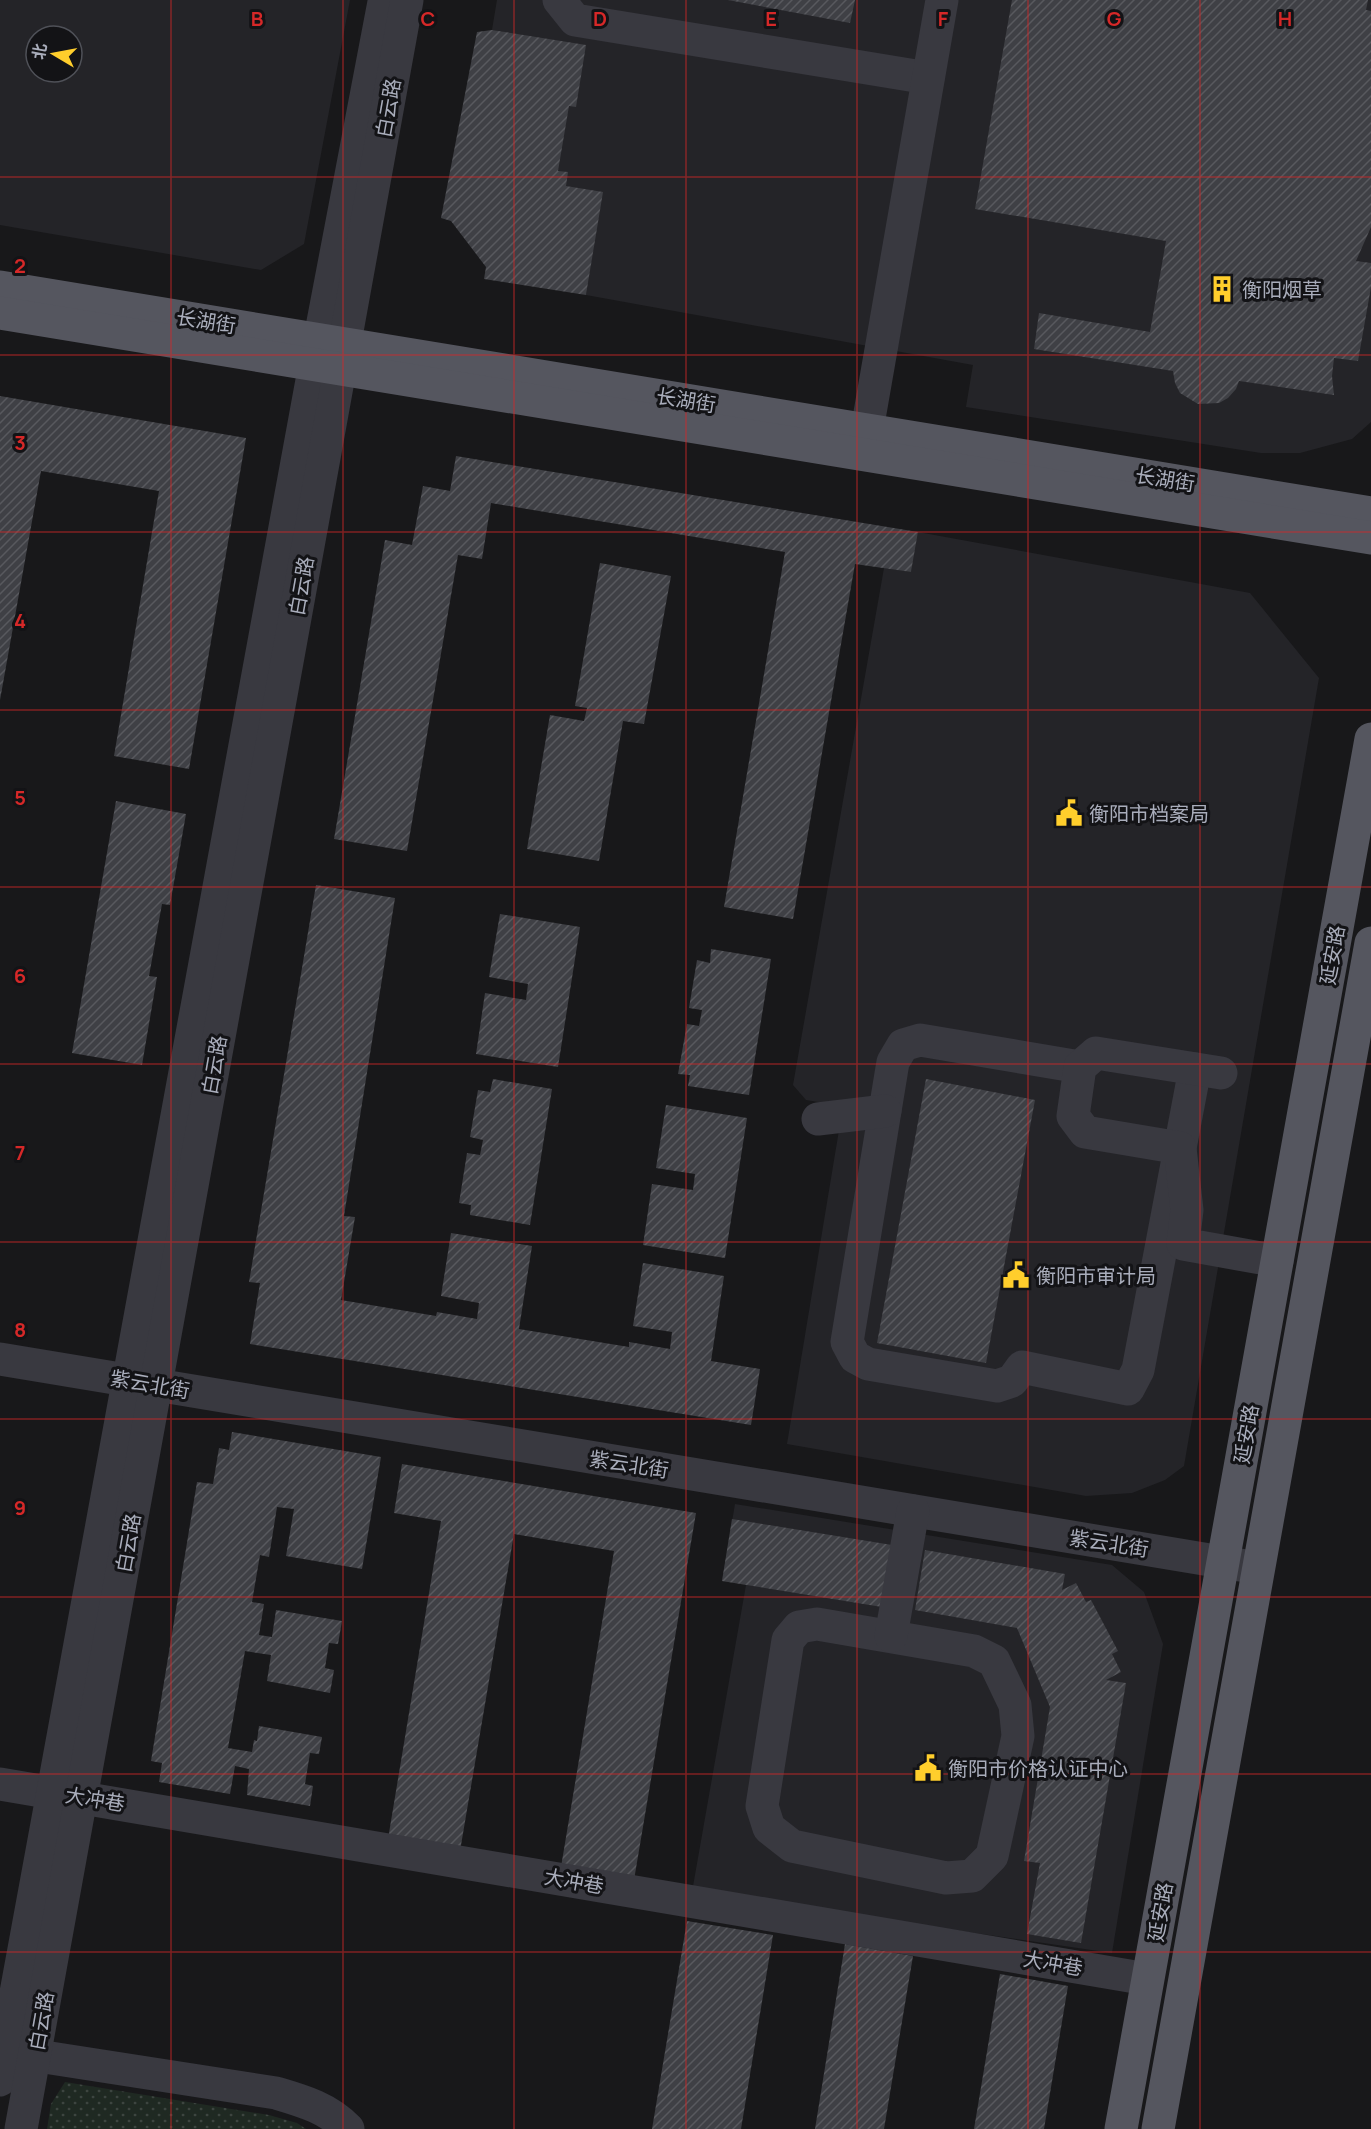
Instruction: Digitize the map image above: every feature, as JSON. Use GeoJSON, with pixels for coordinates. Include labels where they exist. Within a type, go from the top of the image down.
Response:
{"type":"FeatureCollection","features":[{"type":"Feature","properties":{"kind":"main road","name":"长湖街"},"geometry":{"type":"LineString","coordinates":[[0,287],[330,354],[1371,538]]}},
{"type":"Feature","properties":{"kind":"main road","name":"长湖街"},"geometry":{"type":"LineString","coordinates":[[0,313],[330,354],[867,430],[1371,513]]}},
{"type":"Feature","properties":{"kind":"main road","name":"延安路"},"geometry":{"type":"LineString","coordinates":[[1120,2129],[1371,739]]}},
{"type":"Feature","properties":{"kind":"main road","name":"延安路"},"geometry":{"type":"LineString","coordinates":[[1158,2129],[1371,943]]}},
{"type":"Feature","properties":{"kind":"street","name":"白云路"},"geometry":{"type":"LineString","coordinates":[[21,2129],[10,2059],[67,1795],[330,354],[384,0]]}},
{"type":"Feature","properties":{"kind":"street","name":"白云路"},"geometry":{"type":"LineString","coordinates":[[330,354],[407,0]]}},
{"type":"Feature","properties":{"kind":"street"},"geometry":{"type":"LineString","coordinates":[[559,0],[576,20],[928,78]]}},
{"type":"Feature","properties":{"kind":"street"},"geometry":{"type":"LineString","coordinates":[[867,430],[942,0]]}},
{"type":"Feature","properties":{"kind":"street"},"geometry":{"type":"LineString","coordinates":[[1080,1067],[920,1040],[903,1045],[893,1062],[847,1342],[855,1357],[868,1365],[997,1386],[1012,1381],[1022,1367],[1128,1389],[1137,1370],[1180,1148],[1208,1071],[1096,1053],[1080,1067],[1073,1116],[1085,1132],[1180,1148]]}},
{"type":"Feature","properties":{"kind":"street"},"geometry":{"type":"LineString","coordinates":[[818,1119],[885,1111]]}},
{"type":"Feature","properties":{"kind":"street"},"geometry":{"type":"LineString","coordinates":[[1180,1148],[1187,1210],[1183,1244],[1275,1271]]}},
{"type":"Feature","properties":{"kind":"street"},"geometry":{"type":"LineString","coordinates":[[1159,1261],[1275,1271]]}},
{"type":"Feature","properties":{"kind":"street","name":"紫云北街"},"geometry":{"type":"LineString","coordinates":[[0,1359],[1258,1568]]}},
{"type":"Feature","properties":{"kind":"street"},"geometry":{"type":"LineString","coordinates":[[891,1636],[913,1511]]}},
{"type":"Feature","properties":{"kind":"street"},"geometry":{"type":"LineString","coordinates":[[817,1624],[891,1636],[974,1651],[994,1661],[1015,1705],[1018,1736],[992,1856],[972,1876],[946,1878],[792,1846],[769,1828],[765,1817],[762,1806],[788,1640],[799,1627],[817,1624]]}},
{"type":"Feature","properties":{"kind":"street","name":"大冲巷"},"geometry":{"type":"LineString","coordinates":[[0,1784],[1148,1979]]}},
{"type":"Feature","properties":{"kind":"street"},"geometry":{"type":"LineString","coordinates":[[10,2059],[276,2093],[309,2103],[338,2118],[348,2129]]}},
{"type":"Feature","properties":{"kind":"shaded area"},"geometry":{"type":"Polygon","coordinates":[[[0,0],[350,0],[304,244],[261,270],[0,225],[0,0]]]}},
{"type":"Feature","properties":{"kind":"shaded area"},"geometry":{"type":"Polygon","coordinates":[[[497,0],[1371,0],[1371,422],[1352,439],[1300,453],[1261,453],[966,407],[973,365],[586,295],[594,245],[550,237],[523,35],[492,30],[497,0]]]}},
{"type":"Feature","properties":{"kind":"shaded area"},"geometry":{"type":"Polygon","coordinates":[[[918,532],[1250,593],[1319,678],[1184,1466],[1165,1480],[1132,1493],[1086,1496],[787,1444],[843,1106],[806,1100],[793,1085],[884,568],[911,572],[918,532]]]}},
{"type":"Feature","properties":{"kind":"shaded area","name":"衡阳市价格认证中心"},"geometry":{"type":"Polygon","coordinates":[[[735,1504],[1112,1565],[1144,1592],[1163,1644],[1112,1953],[692,1892],[746,1585],[722,1581],[735,1504]]]}},
{"type":"Feature","properties":{"kind":"shaded area"},"geometry":{"type":"Polygon","coordinates":[[[65,2082],[269,2115],[297,2123],[306,2129],[47,2129],[51,2104],[65,2082]]]}},
{"type":"Feature","properties":{"kind":"building"},"geometry":{"type":"Polygon","coordinates":[[[728,0],[855,0],[850,23],[728,0]]]}},
{"type":"Feature","properties":{"kind":"building"},"geometry":{"type":"Polygon","coordinates":[[[1012,0],[1368,0],[1366,10],[1371,11],[1371,227],[1356,261],[1371,263],[1371,287],[1358,361],[1334,358],[1332,376],[1334,395],[1239,381],[1236,389],[1228,398],[1219,403],[1198,404],[1180,393],[1173,371],[1034,349],[1039,313],[1150,332],[1166,241],[975,209],[1012,0]]]}},
{"type":"Feature","properties":{"kind":"building"},"geometry":{"type":"Polygon","coordinates":[[[492,30],[586,45],[576,107],[569,106],[558,171],[568,172],[566,186],[603,192],[586,295],[484,279],[486,267],[451,221],[441,218],[477,32],[492,30]]]}},
{"type":"Feature","properties":{"kind":"building"},"geometry":{"type":"Polygon","coordinates":[[[0,396],[246,438],[189,769],[114,756],[159,491],[41,471],[0,700],[0,396]]]}},
{"type":"Feature","properties":{"kind":"building"},"geometry":{"type":"Polygon","coordinates":[[[456,456],[918,532],[911,572],[855,564],[793,919],[724,907],[785,552],[491,503],[482,559],[458,555],[407,851],[334,839],[385,540],[412,545],[423,486],[450,491],[456,456]]]}},
{"type":"Feature","properties":{"kind":"building"},"geometry":{"type":"Polygon","coordinates":[[[600,563],[671,576],[644,724],[623,721],[599,861],[527,849],[550,715],[584,721],[587,708],[575,706],[600,563]]]}},
{"type":"Feature","properties":{"kind":"building"},"geometry":{"type":"Polygon","coordinates":[[[116,801],[186,814],[170,905],[162,904],[149,976],[157,977],[142,1065],[72,1053],[116,801]]]}},
{"type":"Feature","properties":{"kind":"building"},"geometry":{"type":"Polygon","coordinates":[[[316,885],[395,898],[344,1216],[355,1217],[341,1300],[436,1316],[437,1312],[477,1319],[479,1303],[441,1296],[451,1233],[532,1246],[519,1329],[629,1347],[629,1342],[670,1349],[672,1332],[633,1326],[643,1263],[724,1276],[711,1361],[760,1369],[751,1425],[250,1344],[260,1283],[249,1282],[316,885]]]}},
{"type":"Feature","properties":{"kind":"building"},"geometry":{"type":"Polygon","coordinates":[[[500,914],[580,927],[558,1067],[476,1054],[485,993],[526,1000],[528,984],[489,977],[500,914]]]}},
{"type":"Feature","properties":{"kind":"building"},"geometry":{"type":"Polygon","coordinates":[[[711,949],[771,959],[749,1095],[688,1086],[690,1075],[678,1074],[687,1024],[699,1026],[702,1010],[689,1008],[697,960],[710,963],[711,949]]]}},
{"type":"Feature","properties":{"kind":"building"},"geometry":{"type":"Polygon","coordinates":[[[493,1079],[552,1089],[530,1225],[470,1215],[471,1205],[459,1203],[467,1153],[480,1155],[483,1140],[470,1137],[478,1090],[490,1092],[493,1079]]]}},
{"type":"Feature","properties":{"kind":"building"},"geometry":{"type":"Polygon","coordinates":[[[926,1079],[1035,1100],[986,1363],[877,1343],[926,1079]]]}},
{"type":"Feature","properties":{"kind":"building"},"geometry":{"type":"Polygon","coordinates":[[[666,1105],[747,1118],[725,1258],[643,1245],[652,1184],[693,1190],[695,1174],[656,1168],[666,1105]]]}},
{"type":"Feature","properties":{"kind":"building"},"geometry":{"type":"Polygon","coordinates":[[[232,1432],[381,1457],[362,1569],[286,1556],[294,1509],[277,1507],[269,1557],[260,1555],[252,1602],[264,1604],[259,1635],[272,1637],[276,1610],[342,1621],[338,1644],[329,1643],[325,1668],[334,1670],[330,1693],[267,1681],[271,1655],[245,1651],[228,1748],[252,1752],[254,1740],[257,1741],[259,1726],[322,1737],[319,1754],[310,1753],[305,1784],[313,1786],[310,1806],[247,1795],[249,1769],[235,1766],[230,1794],[159,1782],[162,1763],[151,1761],[197,1482],[213,1484],[219,1448],[229,1450],[232,1432]]]}},
{"type":"Feature","properties":{"kind":"building"},"geometry":{"type":"Polygon","coordinates":[[[402,1464],[696,1513],[634,1880],[561,1867],[614,1551],[514,1534],[460,1851],[388,1839],[441,1521],[394,1513],[402,1464]]]}},
{"type":"Feature","properties":{"kind":"building"},"geometry":{"type":"Polygon","coordinates":[[[732,1519],[892,1545],[882,1607],[722,1581],[732,1519]]]}},
{"type":"Feature","properties":{"kind":"building"},"geometry":{"type":"Polygon","coordinates":[[[925,1550],[1065,1574],[1062,1590],[1076,1583],[1086,1602],[1091,1600],[1118,1651],[1112,1654],[1121,1672],[1106,1680],[1126,1683],[1081,1943],[1027,1934],[1040,1863],[1024,1861],[1050,1707],[1017,1628],[915,1610],[925,1550]]]}},
{"type":"Feature","properties":{"kind":"building"},"geometry":{"type":"Polygon","coordinates":[[[687,1921],[773,1935],[741,2129],[652,2129],[687,1921]]]}},
{"type":"Feature","properties":{"kind":"building"},"geometry":{"type":"Polygon","coordinates":[[[845,1944],[913,1956],[884,2129],[815,2129],[845,1944]]]}},
{"type":"Feature","properties":{"kind":"building"},"geometry":{"type":"Polygon","coordinates":[[[1000,1974],[1068,1986],[1044,2129],[974,2129],[1000,1974]]]}},
{"type":"Feature","properties":{"kind":"place","name":"衡阳烟草"},"geometry":{"type":"Point","coordinates":[1222,289]}},
{"type":"Feature","properties":{"kind":"place","name":"衡阳市档案局"},"geometry":{"type":"Point","coordinates":[1069,813]}},
{"type":"Feature","properties":{"kind":"place","name":"衡阳市审计局"},"geometry":{"type":"Point","coordinates":[1016,1275]}},
{"type":"Feature","properties":{"kind":"place","name":"衡阳市价格认证中心"},"geometry":{"type":"Point","coordinates":[928,1768]}}]}
